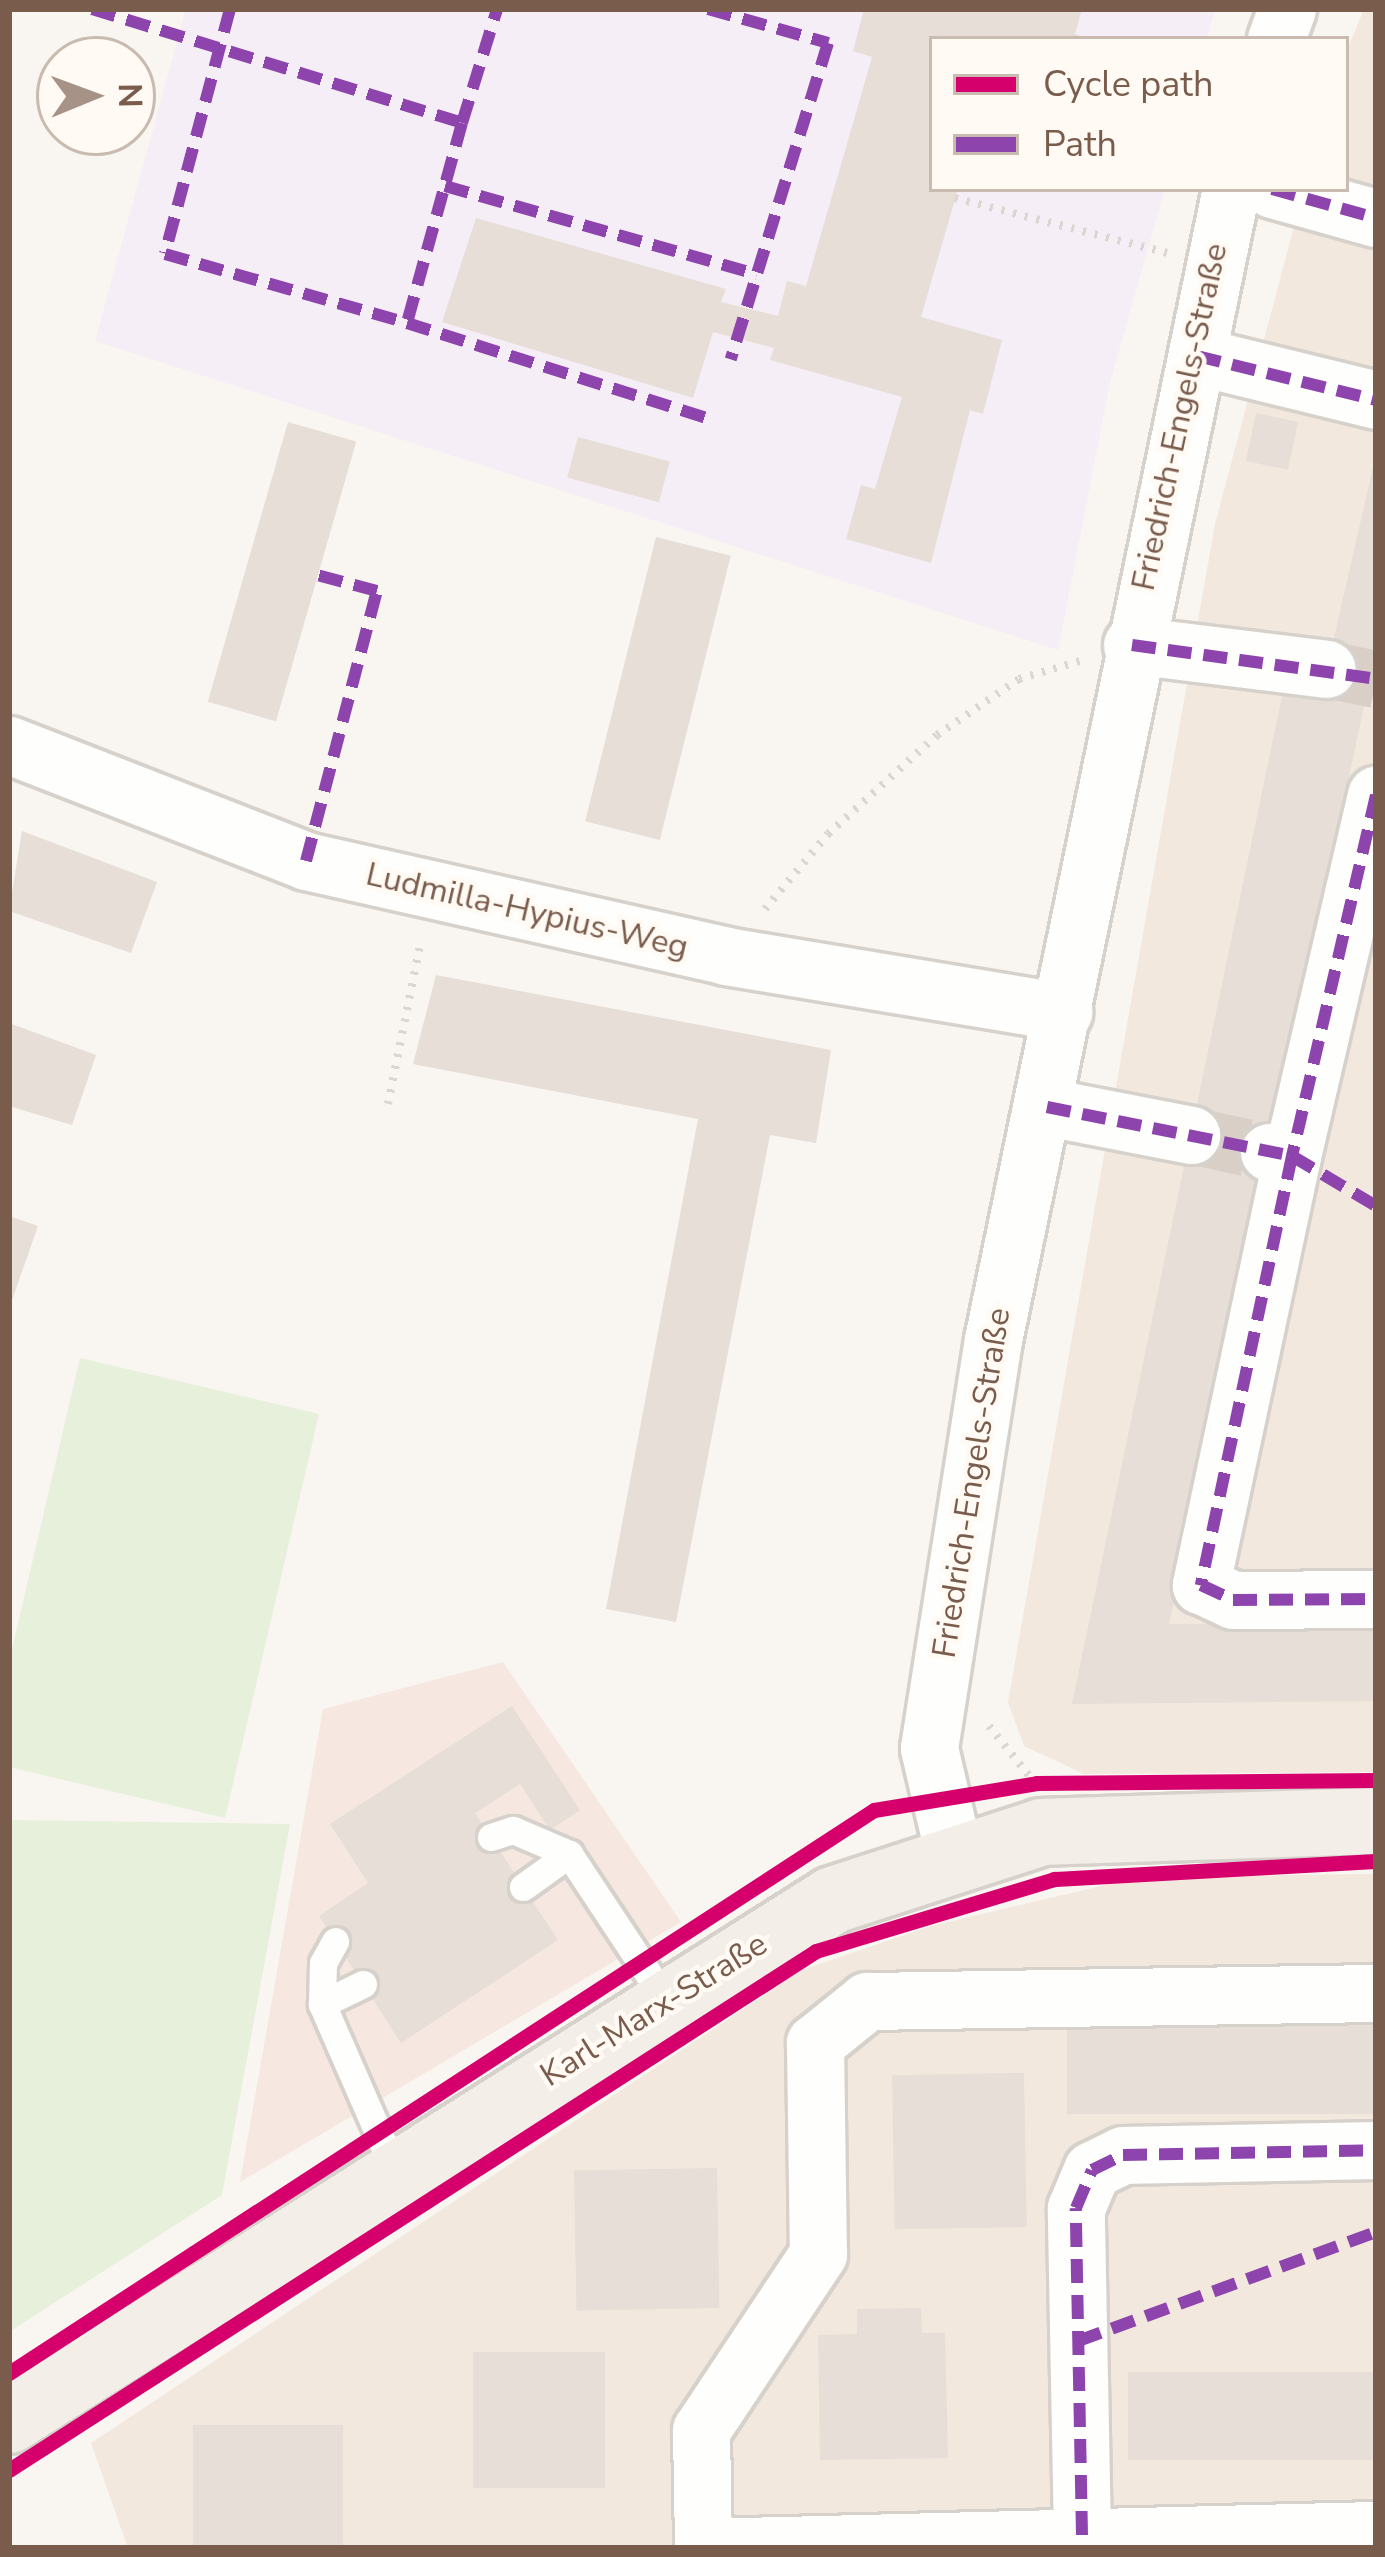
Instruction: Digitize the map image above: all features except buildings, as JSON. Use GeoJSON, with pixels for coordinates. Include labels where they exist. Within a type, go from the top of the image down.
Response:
{"type":"FeatureCollection","features":[{"type":"Feature","properties":{"kind":"main road","name":"Karl-Marx-Straße"},"geometry":{"type":"LineString","coordinates":[[9,2420],[395,2170],[833,1900],[1042,1832],[1376,1821]]}},
{"type":"Feature","properties":{"kind":"street","name":"Friedrich-Engels-Straße"},"geometry":{"type":"LineString","coordinates":[[956,1859],[929,1748],[993,1340],[1047,1107],[1132,645],[1196,356],[1209,264],[1230,192]]}},
{"type":"Feature","properties":{"kind":"street"},"geometry":{"type":"LineString","coordinates":[[1283,192],[1376,218]]}},
{"type":"Feature","properties":{"kind":"street"},"geometry":{"type":"LineString","coordinates":[[1196,356],[1376,400]]}},
{"type":"Feature","properties":{"kind":"street"},"geometry":{"type":"LineString","coordinates":[[1132,645],[1327,669]]}},
{"type":"Feature","properties":{"kind":"street","name":"Ludmilla-Hypius-Weg"},"geometry":{"type":"LineString","coordinates":[[9,745],[216,829],[430,892],[726,956],[1063,1012]]}},
{"type":"Feature","properties":{"kind":"street"},"geometry":{"type":"LineString","coordinates":[[1376,795],[1281,1154],[1201,1585],[1233,1600],[1376,1600]]}},
{"type":"Feature","properties":{"kind":"street"},"geometry":{"type":"LineString","coordinates":[[1047,1107],[1191,1135]]}},
{"type":"Feature","properties":{"kind":"street"},"geometry":{"type":"LineString","coordinates":[[1376,1993],[867,2001],[815,2043],[818,2254],[701,2430],[703,2547],[1376,2530]]}},
{"type":"Feature","properties":{"kind":"street"},"geometry":{"type":"LineString","coordinates":[[1082,2535],[1076,2208],[1092,2170],[1123,2155],[1376,2150]]}},
{"type":"Feature","properties":{"kind":"lane"},"geometry":{"type":"LineString","coordinates":[[490,1837],[513,1830],[569,1854],[667,2002]]}},
{"type":"Feature","properties":{"kind":"lane"},"geometry":{"type":"LineString","coordinates":[[523,1887],[569,1854]]}},
{"type":"Feature","properties":{"kind":"lane"},"geometry":{"type":"LineString","coordinates":[[335,1941],[322,1964],[322,2004],[395,2170]]}},
{"type":"Feature","properties":{"kind":"lane"},"geometry":{"type":"LineString","coordinates":[[322,2004],[364,1984]]}},
{"type":"Feature","properties":{"kind":"path"},"geometry":{"type":"LineString","coordinates":[[955,198],[1209,264]]}},
{"type":"Feature","properties":{"kind":"path"},"geometry":{"type":"LineString","coordinates":[[726,956],[828,834],[938,735],[1019,679],[1132,645]]}},
{"type":"Feature","properties":{"kind":"path"},"geometry":{"type":"LineString","coordinates":[[388,1104],[430,892]]}},
{"type":"Feature","properties":{"kind":"shaded area"},"geometry":{"type":"Polygon","coordinates":[[[186,9],[1215,9],[1208,36],[929,36],[929,192],[1164,192],[1110,383],[1058,650],[95,341],[146,156],[156,156],[156,118],[186,9]]]}},
{"type":"Feature","properties":{"kind":"shaded area"},"geometry":{"type":"Polygon","coordinates":[[[1364,9],[1376,9],[1376,1772],[1084,1774],[1024,1746],[1008,1702],[1215,524],[1303,192],[1349,192],[1349,46],[1364,9]]]}},
{"type":"Feature","properties":{"kind":"shaded area"},"geometry":{"type":"Polygon","coordinates":[[[503,1662],[681,1922],[240,2182],[323,1709],[503,1662]]]}},
{"type":"Feature","properties":{"kind":"shaded area"},"geometry":{"type":"Polygon","coordinates":[[[1376,1874],[1376,2548],[128,2548],[91,2443],[802,1970],[931,1926],[1140,1877],[1376,1874]]]}},
{"type":"Feature","properties":{"kind":"green space"},"geometry":{"type":"Polygon","coordinates":[[[80,1358],[319,1414],[225,1818],[9,1767],[9,1662],[80,1358]]]}},
{"type":"Feature","properties":{"kind":"green space"},"geometry":{"type":"Polygon","coordinates":[[[9,1820],[290,1824],[222,2195],[9,2332],[9,1820]]]}},
{"type":"Feature","properties":{"kind":"tunnel"},"geometry":{"type":"LineString","coordinates":[[1327,669],[1376,679]]}},
{"type":"Feature","properties":{"kind":"tunnel"},"geometry":{"type":"LineString","coordinates":[[1191,1135],[1269,1152]]}},
{"type":"Feature","properties":{"kind":"marked path"},"geometry":{"type":"LineString","coordinates":[[92,9],[462,123],[407,323],[712,420]]}},
{"type":"Feature","properties":{"kind":"marked path"},"geometry":{"type":"LineString","coordinates":[[230,9],[165,254],[407,323]]}},
{"type":"Feature","properties":{"kind":"marked path"},"geometry":{"type":"LineString","coordinates":[[462,123],[497,9]]}},
{"type":"Feature","properties":{"kind":"marked path"},"geometry":{"type":"LineString","coordinates":[[708,9],[828,43],[731,359]]}},
{"type":"Feature","properties":{"kind":"marked path"},"geometry":{"type":"LineString","coordinates":[[445,186],[757,274]]}},
{"type":"Feature","properties":{"kind":"marked path"},"geometry":{"type":"LineString","coordinates":[[1283,192],[1376,218]]}},
{"type":"Feature","properties":{"kind":"marked path"},"geometry":{"type":"LineString","coordinates":[[1197,356],[1376,400]]}},
{"type":"Feature","properties":{"kind":"marked path"},"geometry":{"type":"LineString","coordinates":[[306,861],[377,591],[317,575]]}},
{"type":"Feature","properties":{"kind":"marked path"},"geometry":{"type":"LineString","coordinates":[[1132,645],[1376,679]]}},
{"type":"Feature","properties":{"kind":"marked path"},"geometry":{"type":"LineString","coordinates":[[1376,795],[1292,1156],[1376,1206]]}},
{"type":"Feature","properties":{"kind":"marked path"},"geometry":{"type":"LineString","coordinates":[[1047,1107],[1292,1156],[1201,1585],[1233,1600],[1376,1599]]}},
{"type":"Feature","properties":{"kind":"marked path"},"geometry":{"type":"LineString","coordinates":[[1082,2535],[1076,2208],[1092,2170],[1123,2155],[1376,2150]]}},
{"type":"Feature","properties":{"kind":"marked path"},"geometry":{"type":"LineString","coordinates":[[1078,2341],[1376,2232]]}},
{"type":"Feature","properties":{"kind":"cycle path"},"geometry":{"type":"LineString","coordinates":[[9,2373],[874,1810],[1037,1783],[1376,1780]]}},
{"type":"Feature","properties":{"kind":"cycle path"},"geometry":{"type":"LineString","coordinates":[[9,2470],[816,1951],[1054,1879],[1376,1861]]}}]}
